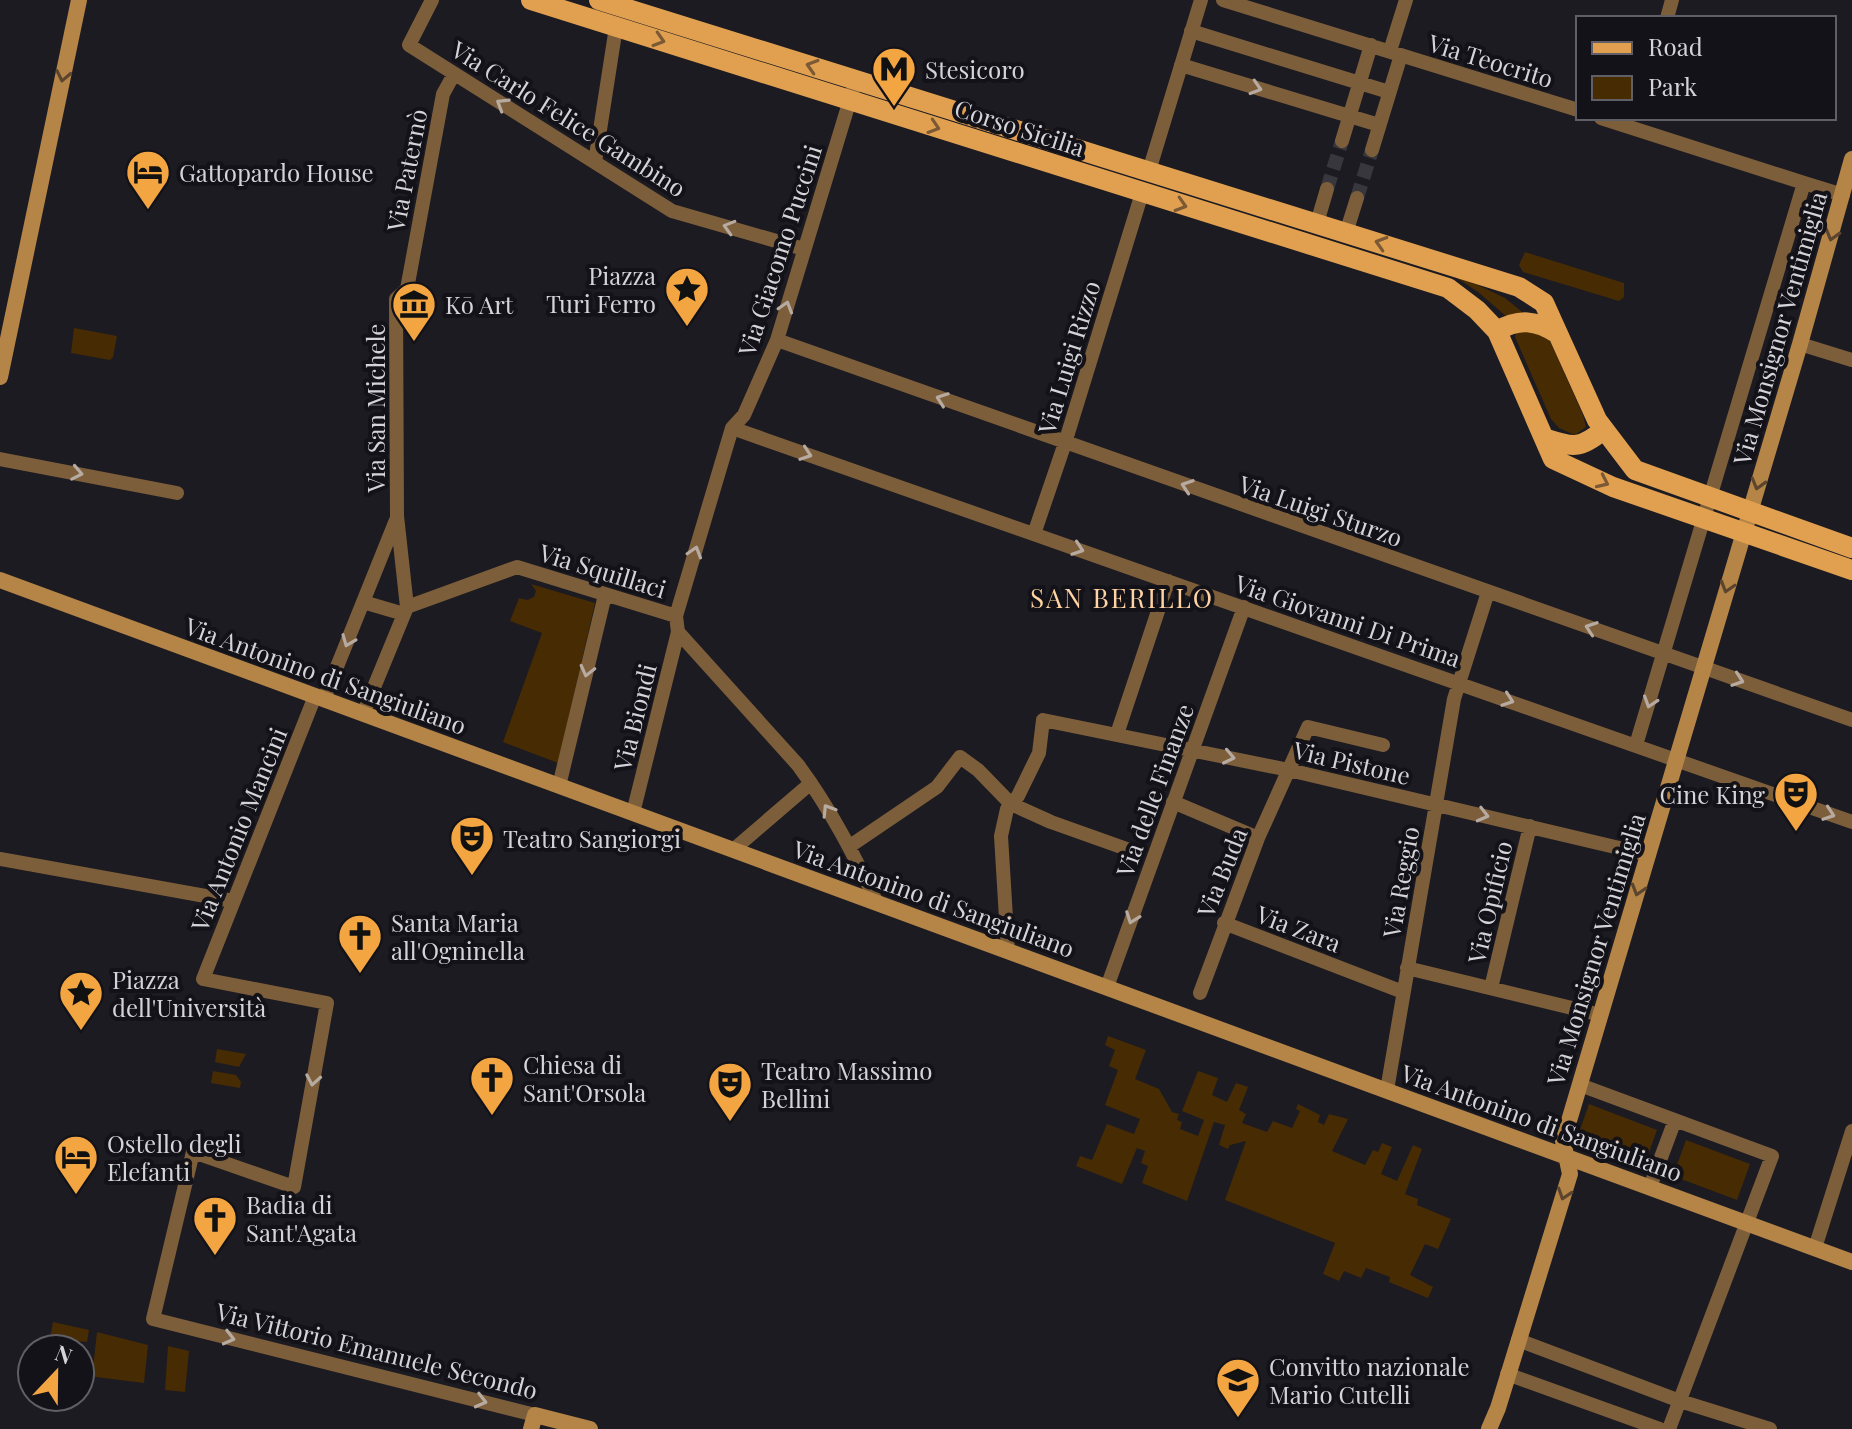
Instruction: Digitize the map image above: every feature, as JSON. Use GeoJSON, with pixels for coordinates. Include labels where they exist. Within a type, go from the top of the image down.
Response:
{"type":"FeatureCollection","features":[{"type":"Feature","properties":{"kind":"main road"},"geometry":{"type":"LineString","coordinates":[[0,377],[79,0]]}},
{"type":"Feature","properties":{"kind":"main road","name":"Corso Sicilia"},"geometry":{"type":"LineString","coordinates":[[531,0],[1448,288],[1464,298],[1497,331]]}},
{"type":"Feature","properties":{"kind":"main road","name":"Corso Sicilia"},"geometry":{"type":"LineString","coordinates":[[599,0],[856,80],[1150,166],[1346,233],[1519,287],[1544,303],[1603,430],[1635,470],[1852,548]]}},
{"type":"Feature","properties":{"kind":"main road","name":"Via Monsignor Ventimiglia"},"geometry":{"type":"LineString","coordinates":[[1489,1429],[1570,1174],[1563,1141],[1852,159]]}},
{"type":"Feature","properties":{"kind":"main road"},"geometry":{"type":"LineString","coordinates":[[1558,334],[1527,321],[1517,321],[1497,331],[1553,459],[1613,487],[1852,570]]}},
{"type":"Feature","properties":{"kind":"main road"},"geometry":{"type":"LineString","coordinates":[[1544,438],[1578,446],[1588,443],[1603,430]]}},
{"type":"Feature","properties":{"kind":"main road","name":"Via Antonino di Sangiuliano"},"geometry":{"type":"LineString","coordinates":[[0,580],[1852,1262]]}},
{"type":"Feature","properties":{"kind":"main road","name":"Via Vittorio Emanuele Secondo"},"geometry":{"type":"LineString","coordinates":[[533,1422],[590,1429]]}},
{"type":"Feature","properties":{"kind":"street","name":"Via Carlo Felice Gambino"},"geometry":{"type":"LineString","coordinates":[[432,0],[409,45],[672,211],[804,249]]}},
{"type":"Feature","properties":{"kind":"street"},"geometry":{"type":"LineString","coordinates":[[1150,166],[1201,0]]}},
{"type":"Feature","properties":{"kind":"street","name":"Via Teocrito"},"geometry":{"type":"LineString","coordinates":[[1223,0],[1576,109]]}},
{"type":"Feature","properties":{"kind":"street"},"geometry":{"type":"LineString","coordinates":[[1372,150],[1389,92],[1406,0]]}},
{"type":"Feature","properties":{"kind":"street"},"geometry":{"type":"LineString","coordinates":[[595,162],[616,27]]}},
{"type":"Feature","properties":{"kind":"street"},"geometry":{"type":"LineString","coordinates":[[1191,31],[1389,92]]}},
{"type":"Feature","properties":{"kind":"street"},"geometry":{"type":"LineString","coordinates":[[1342,141],[1371,45]]}},
{"type":"Feature","properties":{"kind":"street"},"geometry":{"type":"LineString","coordinates":[[1181,65],[1379,125]]}},
{"type":"Feature","properties":{"kind":"street","name":"Via Paternò"},"geometry":{"type":"LineString","coordinates":[[396,299],[407,289],[443,94],[454,74]]}},
{"type":"Feature","properties":{"kind":"street","name":"Via Giacomo Puccini"},"geometry":{"type":"LineString","coordinates":[[676,616],[732,428],[744,415],[777,340],[856,80]]}},
{"type":"Feature","properties":{"kind":"street"},"geometry":{"type":"LineString","coordinates":[[1615,120],[1635,123],[1843,195]]}},
{"type":"Feature","properties":{"kind":"street"},"geometry":{"type":"LineString","coordinates":[[1636,745],[1804,183]]}},
{"type":"Feature","properties":{"kind":"street"},"geometry":{"type":"LineString","coordinates":[[1317,223],[1327,189]]}},
{"type":"Feature","properties":{"kind":"street","name":"Via Luigi Rizzo"},"geometry":{"type":"LineString","coordinates":[[1034,534],[1142,193]]}},
{"type":"Feature","properties":{"kind":"street"},"geometry":{"type":"LineString","coordinates":[[1346,233],[1357,198]]}},
{"type":"Feature","properties":{"kind":"street","name":"Via San Michele"},"geometry":{"type":"LineString","coordinates":[[396,299],[397,516],[410,608]]}},
{"type":"Feature","properties":{"kind":"street","name":"Via Luigi Sturzo"},"geometry":{"type":"LineString","coordinates":[[777,340],[1852,720]]}},
{"type":"Feature","properties":{"kind":"street"},"geometry":{"type":"LineString","coordinates":[[1800,344],[1852,360]]}},
{"type":"Feature","properties":{"kind":"street","name":"Via Giovanni Di Prima"},"geometry":{"type":"LineString","coordinates":[[732,428],[1852,822]]}},
{"type":"Feature","properties":{"kind":"street"},"geometry":{"type":"LineString","coordinates":[[0,459],[177,493]]}},
{"type":"Feature","properties":{"kind":"street","name":"Via Antonio Mancini"},"geometry":{"type":"LineString","coordinates":[[153,1319],[193,1152],[294,1187],[327,1003],[203,979],[233,901],[363,602],[397,516]]}},
{"type":"Feature","properties":{"kind":"street","name":"Via Squillaci"},"geometry":{"type":"LineString","coordinates":[[410,608],[517,567],[676,616]]}},
{"type":"Feature","properties":{"kind":"street"},"geometry":{"type":"LineString","coordinates":[[1117,734],[1168,581]]}},
{"type":"Feature","properties":{"kind":"street","name":"Via Reggio"},"geometry":{"type":"LineString","coordinates":[[1387,1090],[1458,682],[1488,592]]}},
{"type":"Feature","properties":{"kind":"street"},"geometry":{"type":"LineString","coordinates":[[559,786],[605,595]]}},
{"type":"Feature","properties":{"kind":"street"},"geometry":{"type":"LineString","coordinates":[[363,602],[410,608],[363,714]]}},
{"type":"Feature","properties":{"kind":"street","name":"Via delle Finanze"},"geometry":{"type":"LineString","coordinates":[[1107,987],[1244,607]]}},
{"type":"Feature","properties":{"kind":"street"},"geometry":{"type":"LineString","coordinates":[[676,616],[678,632],[811,783],[850,846],[877,903]]}},
{"type":"Feature","properties":{"kind":"street","name":"Via Biondi"},"geometry":{"type":"LineString","coordinates":[[633,813],[678,632]]}},
{"type":"Feature","properties":{"kind":"street","name":"Via Pistone"},"geometry":{"type":"LineString","coordinates":[[1011,804],[1039,753],[1043,720],[1289,770],[1649,855]]}},
{"type":"Feature","properties":{"kind":"street","name":"Via Buda"},"geometry":{"type":"LineString","coordinates":[[1200,993],[1258,838],[1308,727],[1383,745]]}},
{"type":"Feature","properties":{"kind":"street"},"geometry":{"type":"LineString","coordinates":[[850,846],[937,787],[960,757],[978,770],[1011,804],[1138,853]]}},
{"type":"Feature","properties":{"kind":"street"},"geometry":{"type":"LineString","coordinates":[[733,850],[811,783]]}},
{"type":"Feature","properties":{"kind":"street"},"geometry":{"type":"LineString","coordinates":[[1173,802],[1258,838]]}},
{"type":"Feature","properties":{"kind":"street"},"geometry":{"type":"LineString","coordinates":[[1008,951],[1001,836],[1011,804]]}},
{"type":"Feature","properties":{"kind":"street","name":"Via Opificio"},"geometry":{"type":"LineString","coordinates":[[1491,988],[1530,826]]}},
{"type":"Feature","properties":{"kind":"street"},"geometry":{"type":"LineString","coordinates":[[0,859],[233,901]]}},
{"type":"Feature","properties":{"kind":"street","name":"Via Zara"},"geometry":{"type":"LineString","coordinates":[[1224,923],[1403,992]]}},
{"type":"Feature","properties":{"kind":"street"},"geometry":{"type":"LineString","coordinates":[[1407,968],[1601,1015]]}},
{"type":"Feature","properties":{"kind":"street"},"geometry":{"type":"LineString","coordinates":[[1580,1085],[1772,1156],[1669,1429]]}},
{"type":"Feature","properties":{"kind":"street"},"geometry":{"type":"LineString","coordinates":[[1650,1187],[1675,1120]]}},
{"type":"Feature","properties":{"kind":"street"},"geometry":{"type":"LineString","coordinates":[[1815,1248],[1852,1131]]}},
{"type":"Feature","properties":{"kind":"street","name":"Via Vittorio Emanuele Secondo"},"geometry":{"type":"LineString","coordinates":[[153,1319],[533,1422]]}},
{"type":"Feature","properties":{"kind":"street"},"geometry":{"type":"LineString","coordinates":[[1518,1340],[1682,1395],[1698,1406],[1770,1429]]}},
{"type":"Feature","properties":{"kind":"street"},"geometry":{"type":"LineString","coordinates":[[1507,1374],[1660,1429]]}},
{"type":"Feature","properties":{"kind":"green space"},"geometry":{"type":"Polygon","coordinates":[[[1525,252],[1624,283],[1624,297],[1619,301],[1523,272],[1519,265],[1525,252]]]}},
{"type":"Feature","properties":{"kind":"green space"},"geometry":{"type":"Polygon","coordinates":[[[1459,276],[1505,298],[1527,316],[1507,317],[1457,278],[1459,276]]]}},
{"type":"Feature","properties":{"kind":"green space"},"geometry":{"type":"Polygon","coordinates":[[[74,328],[117,336],[113,357],[110,360],[71,353],[74,328]]]}},
{"type":"Feature","properties":{"kind":"green space"},"geometry":{"type":"Polygon","coordinates":[[[1517,329],[1545,336],[1551,343],[1583,415],[1586,427],[1575,435],[1559,428],[1551,419],[1515,337],[1517,329]]]}},
{"type":"Feature","properties":{"kind":"green space"},"geometry":{"type":"Polygon","coordinates":[[[531,584],[595,603],[558,763],[503,742],[542,633],[510,621],[519,598],[527,600],[534,597],[536,591],[531,584]]]}},
{"type":"Feature","properties":{"kind":"green space"},"geometry":{"type":"Polygon","coordinates":[[[1108,1036],[1146,1050],[1135,1079],[1159,1089],[1172,1112],[1179,1114],[1177,1120],[1182,1122],[1180,1129],[1198,1136],[1204,1120],[1182,1111],[1198,1071],[1218,1078],[1212,1095],[1227,1102],[1236,1083],[1248,1087],[1239,1110],[1246,1114],[1242,1123],[1267,1132],[1273,1121],[1292,1128],[1300,1111],[1296,1109],[1298,1104],[1320,1115],[1318,1122],[1324,1125],[1329,1114],[1348,1119],[1332,1151],[1365,1165],[1373,1150],[1378,1152],[1382,1143],[1392,1147],[1381,1174],[1397,1181],[1413,1145],[1422,1149],[1405,1194],[1418,1199],[1417,1205],[1451,1219],[1438,1249],[1425,1244],[1410,1275],[1433,1287],[1428,1298],[1389,1282],[1390,1277],[1366,1268],[1361,1278],[1344,1271],[1339,1281],[1323,1274],[1335,1243],[1225,1200],[1246,1141],[1230,1145],[1228,1149],[1219,1145],[1225,1125],[1214,1122],[1187,1201],[1142,1183],[1148,1166],[1141,1163],[1145,1151],[1137,1148],[1122,1184],[1076,1166],[1080,1156],[1092,1160],[1107,1124],[1134,1134],[1140,1119],[1105,1105],[1118,1070],[1109,1066],[1115,1050],[1105,1045],[1108,1036]]]}},
{"type":"Feature","properties":{"kind":"green space"},"geometry":{"type":"Polygon","coordinates":[[[217,1049],[246,1054],[239,1067],[215,1062],[217,1049]]]}},
{"type":"Feature","properties":{"kind":"green space"},"geometry":{"type":"Polygon","coordinates":[[[213,1071],[236,1075],[241,1082],[240,1088],[211,1083],[213,1071]]]}},
{"type":"Feature","properties":{"kind":"green space"},"geometry":{"type":"Polygon","coordinates":[[[1589,1104],[1657,1130],[1644,1166],[1576,1141],[1589,1104]]]}},
{"type":"Feature","properties":{"kind":"green space"},"geometry":{"type":"Polygon","coordinates":[[[1686,1140],[1750,1164],[1737,1200],[1673,1176],[1686,1140]]]}},
{"type":"Feature","properties":{"kind":"green space"},"geometry":{"type":"Polygon","coordinates":[[[53,1322],[89,1330],[88,1333],[51,1333],[53,1322]]]}},
{"type":"Feature","properties":{"kind":"green space"},"geometry":{"type":"Polygon","coordinates":[[[97,1332],[148,1345],[144,1383],[96,1377],[97,1332]]]}},
{"type":"Feature","properties":{"kind":"green space"},"geometry":{"type":"Polygon","coordinates":[[[168,1346],[189,1351],[185,1392],[165,1390],[168,1346]]]}},
{"type":"Feature","properties":{"kind":"tunnel"},"geometry":{"type":"LineString","coordinates":[[1327,189],[1342,141]]}},
{"type":"Feature","properties":{"kind":"tunnel"},"geometry":{"type":"LineString","coordinates":[[1357,198],[1372,150]]}},
{"type":"Feature","properties":{"kind":"place","name":"Stesicoro"},"geometry":{"type":"Point","coordinates":[894,108]}},
{"type":"Feature","properties":{"kind":"place","name":"Gattopardo House"},"geometry":{"type":"Point","coordinates":[148,211]}},
{"type":"Feature","properties":{"kind":"place","name":"Piazza Turi Ferro"},"geometry":{"type":"Point","coordinates":[687,328]}},
{"type":"Feature","properties":{"kind":"place","name":"Kō Art"},"geometry":{"type":"Point","coordinates":[414,343]}},
{"type":"Feature","properties":{"kind":"place","name":"Cine King"},"geometry":{"type":"Point","coordinates":[1796,833]}},
{"type":"Feature","properties":{"kind":"place","name":"Teatro Sangiorgi"},"geometry":{"type":"Point","coordinates":[472,877]}},
{"type":"Feature","properties":{"kind":"place","name":"Santa Maria all'Ogninella"},"geometry":{"type":"Point","coordinates":[360,975]}},
{"type":"Feature","properties":{"kind":"place","name":"Piazza dell'Università"},"geometry":{"type":"Point","coordinates":[81,1032]}},
{"type":"Feature","properties":{"kind":"place","name":"Chiesa di Sant'Orsola"},"geometry":{"type":"Point","coordinates":[492,1117]}},
{"type":"Feature","properties":{"kind":"place","name":"Teatro Massimo Bellini"},"geometry":{"type":"Point","coordinates":[730,1123]}},
{"type":"Feature","properties":{"kind":"place","name":"Ostello degli Elefanti"},"geometry":{"type":"Point","coordinates":[76,1196]}},
{"type":"Feature","properties":{"kind":"place","name":"Badia di Sant'Agata"},"geometry":{"type":"Point","coordinates":[215,1257]}},
{"type":"Feature","properties":{"kind":"place","name":"Convitto nazionale Mario Cutelli"},"geometry":{"type":"Point","coordinates":[1238,1419]}},
{"type":"Feature","properties":{"kind":"district","name":"SAN BERILLO"},"geometry":{"type":"Point","coordinates":[1122,597]}}]}
